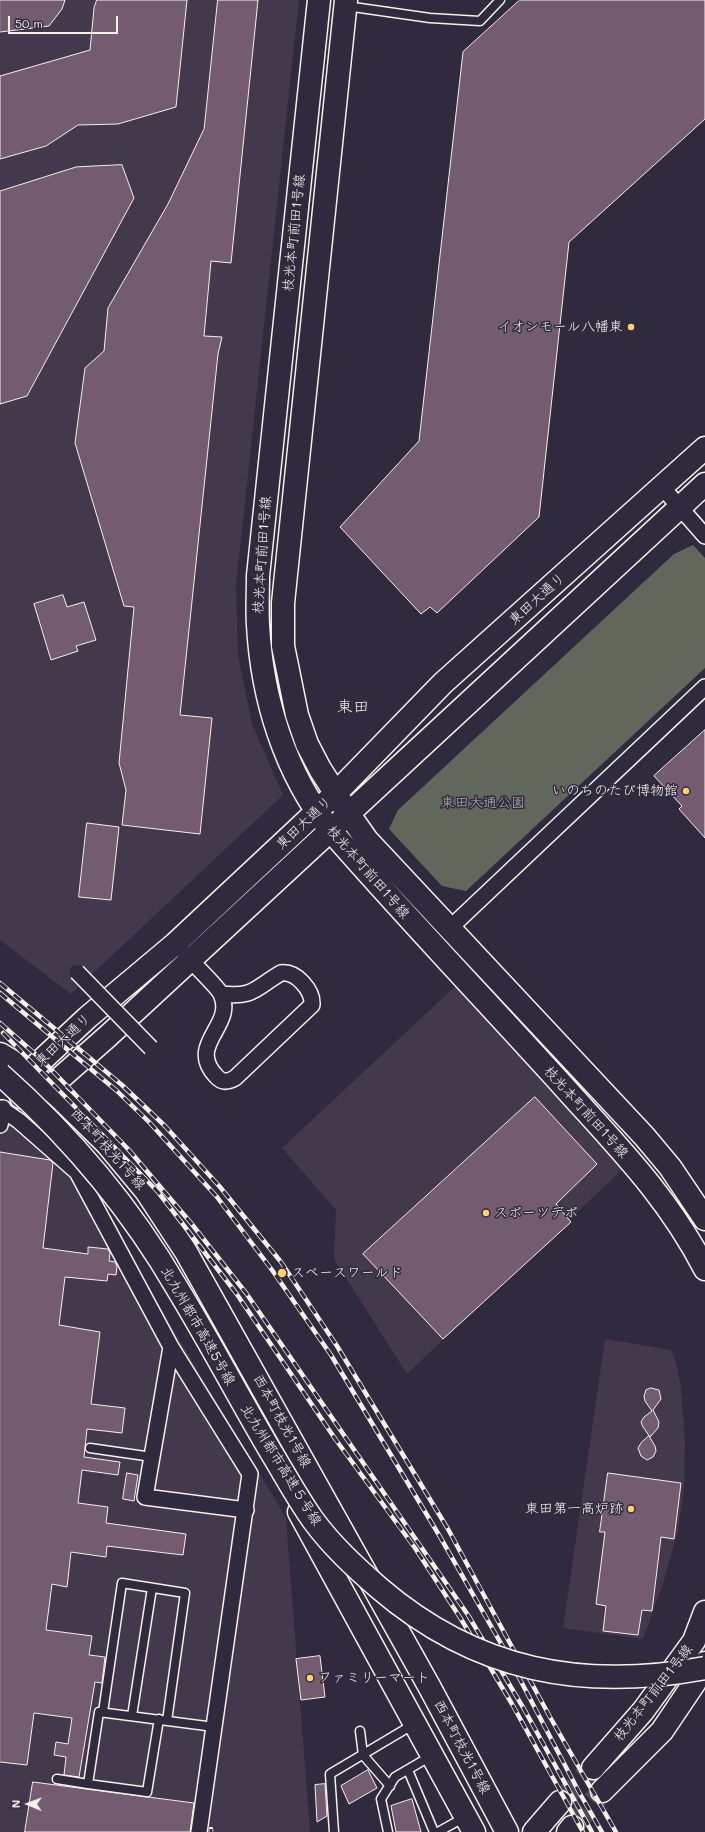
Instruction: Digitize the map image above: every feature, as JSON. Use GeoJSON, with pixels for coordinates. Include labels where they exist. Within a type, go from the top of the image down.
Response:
{"type":"FeatureCollection","features":[{"type":"Feature","properties":{"kind":"main road","name":"枝光本町前田1号線"},"geometry":{"type":"LineString","coordinates":[[319,0],[258,568],[258,632],[265,682],[273,719],[285,750],[315,812],[428,940],[533,1053],[651,1184],[685,1231],[705,1269]]}},
{"type":"Feature","properties":{"kind":"main road","name":"枝光本町前田1号線"},"geometry":{"type":"LineString","coordinates":[[345,3],[291,517],[283,618],[283,646],[297,715],[307,744],[320,770],[367,840],[644,1136],[670,1167],[705,1219]]}},
{"type":"Feature","properties":{"kind":"main road","name":"東田大通り"},"geometry":{"type":"LineString","coordinates":[[21,1097],[30,1072],[88,1017],[175,944],[336,793],[443,683],[705,448]]}},
{"type":"Feature","properties":{"kind":"main road","name":"東田大通り"},"geometry":{"type":"LineString","coordinates":[[21,1097],[49,1088],[331,831],[348,813],[705,484]]}},
{"type":"Feature","properties":{"kind":"main road","name":"西本町枝光1号線"},"geometry":{"type":"LineString","coordinates":[[0,1054],[30,1072],[49,1088],[107,1144],[146,1191],[186,1252],[426,1679],[507,1832]]}},
{"type":"Feature","properties":{"kind":"main road","name":"北九州都市高速5号線"},"geometry":{"type":"LineString","coordinates":[[0,1074],[67,1138],[102,1179],[177,1287],[252,1420],[305,1497],[335,1532],[391,1582],[435,1613],[476,1637],[521,1654],[542,1660],[580,1665],[618,1667],[653,1665],[705,1654]]}},
{"type":"Feature","properties":{"kind":"main road","name":"西本町枝光1号線"},"geometry":{"type":"LineString","coordinates":[[0,1084],[21,1097],[46,1119],[72,1145],[110,1190],[192,1314],[470,1824]]}},
{"type":"Feature","properties":{"kind":"main road"},"geometry":{"type":"LineString","coordinates":[[685,1231],[705,1219]]}},
{"type":"Feature","properties":{"kind":"main road","name":"北九州都市高速５号線"},"geometry":{"type":"LineString","coordinates":[[252,1420],[292,1488],[313,1520],[334,1546],[359,1571],[389,1596],[440,1633],[469,1648],[502,1660],[544,1671],[578,1676],[613,1678],[644,1677],[705,1668]]}},
{"type":"Feature","properties":{"kind":"main road","name":"枝光本町前田1号線"},"geometry":{"type":"LineString","coordinates":[[593,1768],[643,1711],[694,1640],[705,1612]]}},
{"type":"Feature","properties":{"kind":"main road","name":"枝光本町前田1号線"},"geometry":{"type":"LineString","coordinates":[[602,1791],[662,1731],[695,1682],[705,1663]]}},
{"type":"Feature","properties":{"kind":"main road"},"geometry":{"type":"LineString","coordinates":[[534,1832],[560,1802]]}},
{"type":"Feature","properties":{"kind":"street"},"geometry":{"type":"LineString","coordinates":[[662,487],[705,536]]}},
{"type":"Feature","properties":{"kind":"street"},"geometry":{"type":"LineString","coordinates":[[450,928],[705,687]]}},
{"type":"Feature","properties":{"kind":"street"},"geometry":{"type":"LineString","coordinates":[[175,944],[221,994],[223,1009],[221,1021],[208,1044],[206,1058],[212,1071],[219,1079],[227,1082],[236,1078],[312,1005],[309,991],[294,975],[286,972],[281,973],[252,993],[242,995],[221,994]]}},
{"type":"Feature","properties":{"kind":"street"},"geometry":{"type":"LineString","coordinates":[[77,972],[151,1048]]}},
{"type":"Feature","properties":{"kind":"street"},"geometry":{"type":"LineString","coordinates":[[0,1125],[1,1108]]}},
{"type":"Feature","properties":{"kind":"street"},"geometry":{"type":"LineString","coordinates":[[1,1108],[77,1172],[171,1347],[250,1474],[199,1832]]}},
{"type":"Feature","properties":{"kind":"street"},"geometry":{"type":"LineString","coordinates":[[171,1347],[145,1497],[246,1510]]}},
{"type":"Feature","properties":{"kind":"lane"},"geometry":{"type":"LineString","coordinates":[[345,3],[430,18],[480,21],[500,0]]}},
{"type":"Feature","properties":{"kind":"lane"},"geometry":{"type":"LineString","coordinates":[[90,1448],[152,1458]]}},
{"type":"Feature","properties":{"kind":"lane"},"geometry":{"type":"LineString","coordinates":[[103,1712],[122,1584],[152,1588],[185,1593],[167,1721]]}},
{"type":"Feature","properties":{"kind":"lane"},"geometry":{"type":"LineString","coordinates":[[132,1716],[152,1588]]}},
{"type":"Feature","properties":{"kind":"lane"},"geometry":{"type":"LineString","coordinates":[[88,1784],[99,1712],[214,1727]]}},
{"type":"Feature","properties":{"kind":"lane"},"geometry":{"type":"LineString","coordinates":[[57,1779],[147,1792],[159,1720]]}},
{"type":"Feature","properties":{"kind":"lane"},"geometry":{"type":"LineString","coordinates":[[334,1832],[330,1774],[415,1724]]}},
{"type":"Feature","properties":{"kind":"lane"},"geometry":{"type":"LineString","coordinates":[[360,1731],[363,1755],[390,1786]]}},
{"type":"Feature","properties":{"kind":"lane"},"geometry":{"type":"LineString","coordinates":[[388,1832],[381,1799],[395,1777],[432,1756]]}},
{"type":"Feature","properties":{"kind":"lane"},"geometry":{"type":"LineString","coordinates":[[408,1770],[434,1832]]}},
{"type":"Feature","properties":{"kind":"lane"},"geometry":{"type":"LineString","coordinates":[[438,1832],[470,1824]]}},
{"type":"Feature","properties":{"kind":"shaded area"},"geometry":{"type":"Polygon","coordinates":[[[0,0],[299,0],[236,586],[238,655],[252,724],[283,795],[71,994],[0,940],[0,0]]]}},
{"type":"Feature","properties":{"kind":"shaded area"},"geometry":{"type":"Polygon","coordinates":[[[462,980],[625,1167],[407,1374],[334,1259],[336,1210],[282,1148],[462,980]]]}},
{"type":"Feature","properties":{"kind":"shaded area"},"geometry":{"type":"Polygon","coordinates":[[[0,1121],[43,1144],[106,1217],[286,1518],[310,1832],[0,1832],[0,1121]]]}},
{"type":"Feature","properties":{"kind":"shaded area","name":"東田第一高炉跡"},"geometry":{"type":"Polygon","coordinates":[[[605,1339],[671,1350],[676,1362],[681,1388],[685,1440],[684,1488],[678,1530],[663,1584],[643,1639],[563,1628],[605,1339]]]}},
{"type":"Feature","properties":{"kind":"green space","name":"東田大通公園"},"geometry":{"type":"Polygon","coordinates":[[[693,545],[705,558],[705,668],[466,891],[442,886],[389,829],[398,810],[674,554],[693,545]]]}},
{"type":"Feature","properties":{"kind":"building"},"geometry":{"type":"Polygon","coordinates":[[[0,0],[65,0],[62,9],[49,26],[0,32],[0,0]]]}},
{"type":"Feature","properties":{"kind":"building"},"geometry":{"type":"Polygon","coordinates":[[[97,0],[187,0],[176,107],[118,124],[78,125],[46,146],[0,159],[0,76],[90,50],[94,8],[97,0]]]}},
{"type":"Feature","properties":{"kind":"building"},"geometry":{"type":"Polygon","coordinates":[[[218,0],[258,0],[231,263],[211,261],[204,336],[222,337],[218,354],[180,715],[212,718],[200,834],[122,825],[126,790],[119,763],[134,607],[124,606],[75,443],[85,368],[104,351],[108,308],[168,204],[204,129],[218,0]]]}},
{"type":"Feature","properties":{"kind":"building"},"geometry":{"type":"Polygon","coordinates":[[[520,0],[705,0],[705,119],[569,242],[539,517],[437,613],[430,607],[421,614],[340,527],[419,441],[463,52],[520,0]]]}},
{"type":"Feature","properties":{"kind":"building"},"geometry":{"type":"Polygon","coordinates":[[[122,165],[134,198],[27,396],[0,404],[0,191],[76,167],[122,165]]]}},
{"type":"Feature","properties":{"kind":"building"},"geometry":{"type":"Polygon","coordinates":[[[63,595],[67,607],[84,602],[96,640],[76,646],[78,651],[51,660],[34,604],[63,595]]]}},
{"type":"Feature","properties":{"kind":"building","name":"いのちのたび博物館"},"geometry":{"type":"Polygon","coordinates":[[[705,730],[705,838],[679,809],[682,806],[654,776],[705,730]]]}},
{"type":"Feature","properties":{"kind":"building"},"geometry":{"type":"Polygon","coordinates":[[[87,823],[119,827],[111,900],[79,897],[87,823]]]}},
{"type":"Feature","properties":{"kind":"building","name":"スポーツデポ"},"geometry":{"type":"Polygon","coordinates":[[[535,1097],[597,1164],[556,1204],[571,1222],[443,1339],[363,1254],[535,1097]]]}},
{"type":"Feature","properties":{"kind":"building"},"geometry":{"type":"Polygon","coordinates":[[[0,1152],[50,1160],[53,1163],[43,1248],[88,1254],[88,1247],[108,1249],[110,1253],[109,1261],[115,1262],[117,1266],[116,1275],[108,1274],[107,1281],[65,1277],[59,1325],[100,1332],[91,1404],[125,1408],[122,1433],[87,1429],[84,1457],[120,1462],[118,1475],[82,1470],[78,1503],[108,1507],[106,1523],[186,1534],[183,1555],[107,1546],[106,1557],[71,1552],[67,1587],[52,1584],[46,1630],[92,1636],[89,1655],[105,1657],[102,1683],[95,1682],[79,1777],[64,1775],[66,1757],[54,1755],[56,1742],[68,1744],[72,1718],[34,1713],[27,1765],[0,1762],[0,1152]]]}},
{"type":"Feature","properties":{"kind":"building"},"geometry":{"type":"Polygon","coordinates":[[[651,1388],[659,1390],[661,1399],[653,1410],[659,1422],[658,1428],[650,1437],[641,1422],[644,1417],[652,1411],[645,1401],[644,1396],[646,1390],[651,1388]]]}},
{"type":"Feature","properties":{"kind":"building"},"geometry":{"type":"Polygon","coordinates":[[[649,1436],[655,1446],[656,1451],[653,1457],[647,1460],[641,1456],[638,1448],[649,1436]]]}},
{"type":"Feature","properties":{"kind":"building"},"geometry":{"type":"Polygon","coordinates":[[[127,1473],[138,1475],[134,1501],[123,1499],[127,1473]]]}},
{"type":"Feature","properties":{"kind":"building"},"geometry":{"type":"Polygon","coordinates":[[[608,1473],[681,1483],[674,1539],[661,1537],[652,1611],[642,1610],[638,1635],[603,1631],[606,1606],[596,1604],[605,1532],[600,1532],[608,1473]]]}},
{"type":"Feature","properties":{"kind":"building","name":"ファミリーマート"},"geometry":{"type":"Polygon","coordinates":[[[320,1656],[325,1697],[301,1700],[296,1659],[320,1656]]]}},
{"type":"Feature","properties":{"kind":"building"},"geometry":{"type":"Polygon","coordinates":[[[368,1770],[377,1788],[349,1804],[341,1786],[368,1770]]]}},
{"type":"Feature","properties":{"kind":"building"},"geometry":{"type":"Polygon","coordinates":[[[33,1782],[194,1803],[190,1832],[25,1832],[33,1782]]]}},
{"type":"Feature","properties":{"kind":"building"},"geometry":{"type":"Polygon","coordinates":[[[325,1784],[327,1816],[317,1822],[315,1785],[325,1784]]]}},
{"type":"Feature","properties":{"kind":"building"},"geometry":{"type":"Polygon","coordinates":[[[412,1799],[421,1832],[396,1832],[391,1806],[412,1799]]]}},
{"type":"Feature","properties":{"kind":"tunnel"},"geometry":{"type":"LineString","coordinates":[[560,1802],[593,1768]]}},
{"type":"Feature","properties":{"kind":"tunnel"},"geometry":{"type":"LineString","coordinates":[[572,1827],[602,1791]]}},
{"type":"Feature","properties":{"kind":"railway"},"geometry":{"type":"LineString","coordinates":[[0,983],[122,1085],[165,1126],[220,1187],[281,1262],[337,1346],[448,1529],[550,1717],[616,1832]]}},
{"type":"Feature","properties":{"kind":"railway"},"geometry":{"type":"LineString","coordinates":[[0,993],[117,1091],[149,1122],[217,1197],[272,1270],[331,1355],[439,1535],[503,1647],[579,1792],[602,1832]]}},
{"type":"Feature","properties":{"kind":"railway"},"geometry":{"type":"LineString","coordinates":[[0,1023],[42,1060],[129,1150],[191,1223],[246,1293],[468,1615],[524,1709],[592,1832]]}},
{"type":"Feature","properties":{"kind":"railway"},"geometry":{"type":"LineString","coordinates":[[3,1033],[158,1192],[236,1293],[336,1440],[415,1548],[461,1619],[512,1704],[583,1832]]}},
{"type":"Feature","properties":{"kind":"place","name":"イオンモール八幡東"},"geometry":{"type":"Point","coordinates":[631,327]}},
{"type":"Feature","properties":{"kind":"place","name":"いのちのたび博物館"},"geometry":{"type":"Point","coordinates":[686,791]}},
{"type":"Feature","properties":{"kind":"place","name":"スポーツデポ"},"geometry":{"type":"Point","coordinates":[486,1213]}},
{"type":"Feature","properties":{"kind":"place","name":"スペースワールド"},"geometry":{"type":"Point","coordinates":[282,1273]}},
{"type":"Feature","properties":{"kind":"place","name":"東田第一高炉跡"},"geometry":{"type":"Point","coordinates":[631,1509]}},
{"type":"Feature","properties":{"kind":"place","name":"ファミリーマート"},"geometry":{"type":"Point","coordinates":[310,1678]}},
{"type":"Feature","properties":{"kind":"district","name":"東田"},"geometry":{"type":"Point","coordinates":[353,707]}}]}
